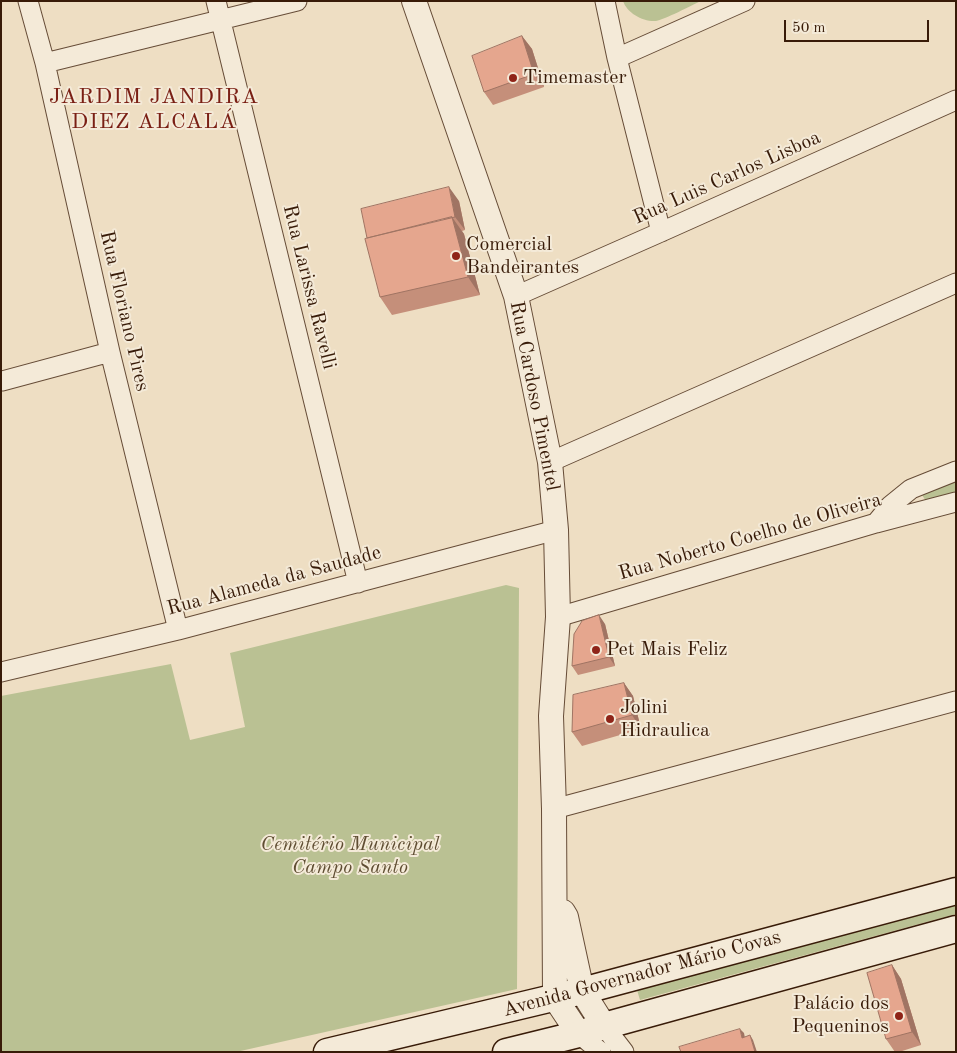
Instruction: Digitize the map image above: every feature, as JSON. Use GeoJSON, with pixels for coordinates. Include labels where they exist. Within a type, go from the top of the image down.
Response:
{"type":"FeatureCollection","features":[{"type":"Feature","properties":{"kind":"main road","name":"Avenida Governador Mário Covas"},"geometry":{"type":"LineString","coordinates":[[327,1052],[555,998],[956,891]]}},
{"type":"Feature","properties":{"kind":"main road","name":"Avenida Governador Mário Covas"},"geometry":{"type":"LineString","coordinates":[[506,1052],[580,1034],[956,929]]}},
{"type":"Feature","properties":{"kind":"street","name":"Rua Floriano Pires"},"geometry":{"type":"LineString","coordinates":[[28,1],[45,63],[110,352],[178,630]]}},
{"type":"Feature","properties":{"kind":"street","name":"Rua Larissa Ravelli"},"geometry":{"type":"LineString","coordinates":[[216,1],[358,583]]}},
{"type":"Feature","properties":{"kind":"street"},"geometry":{"type":"LineString","coordinates":[[45,63],[297,1]]}},
{"type":"Feature","properties":{"kind":"street","name":"Rua Cardoso Pimentel"},"geometry":{"type":"LineString","coordinates":[[414,1],[516,296],[550,462],[556,530],[558,617],[551,716],[554,809],[555,998]]}},
{"type":"Feature","properties":{"kind":"street"},"geometry":{"type":"LineString","coordinates":[[605,1],[617,58],[661,232]]}},
{"type":"Feature","properties":{"kind":"street"},"geometry":{"type":"LineString","coordinates":[[617,58],[745,1]]}},
{"type":"Feature","properties":{"kind":"street","name":"Rua Luis Carlos Lisboa"},"geometry":{"type":"LineString","coordinates":[[516,296],[956,100]]}},
{"type":"Feature","properties":{"kind":"street"},"geometry":{"type":"LineString","coordinates":[[550,462],[956,283]]}},
{"type":"Feature","properties":{"kind":"street"},"geometry":{"type":"LineString","coordinates":[[2,381],[110,352]]}},
{"type":"Feature","properties":{"kind":"street"},"geometry":{"type":"LineString","coordinates":[[876,522],[890,506],[912,489],[956,471]]}},
{"type":"Feature","properties":{"kind":"street","name":"Rua Noberto Coelho de Oliveira"},"geometry":{"type":"LineString","coordinates":[[558,617],[876,522],[956,502]]}},
{"type":"Feature","properties":{"kind":"street","name":"Rua Alameda da Saudade"},"geometry":{"type":"LineString","coordinates":[[1,672],[178,630],[556,530]]}},
{"type":"Feature","properties":{"kind":"street"},"geometry":{"type":"LineString","coordinates":[[554,809],[956,701]]}},
{"type":"Feature","properties":{"kind":"street","name":"Rua Cardoso Pimentel"},"geometry":{"type":"LineString","coordinates":[[555,897],[566,917],[582,991],[604,1026],[624,1052]]}},
{"type":"Feature","properties":{"kind":"street"},"geometry":{"type":"LineString","coordinates":[[555,998],[580,1034],[600,1052]]}},
{"type":"Feature","properties":{"kind":"green space"},"geometry":{"type":"Polygon","coordinates":[[[623,1],[701,1],[660,20],[651,21],[636,16],[623,1]]]}},
{"type":"Feature","properties":{"kind":"green space"},"geometry":{"type":"Polygon","coordinates":[[[956,476],[956,494],[926,501],[922,495],[956,476]]]}},
{"type":"Feature","properties":{"kind":"green space","name":"Cemitério Municipal Campo Santo"},"geometry":{"type":"Polygon","coordinates":[[[506,585],[519,588],[517,989],[236,1052],[1,1052],[1,696],[171,664],[190,740],[245,727],[230,653],[506,585]]]}},
{"type":"Feature","properties":{"kind":"green space"},"geometry":{"type":"Polygon","coordinates":[[[956,903],[956,914],[640,1000],[637,990],[956,903]]]}},
{"type":"Feature","properties":{"kind":"building"},"geometry":{"type":"Polygon","coordinates":[[[522,36],[534,74],[484,92],[472,56],[522,36]]]}},
{"type":"Feature","properties":{"kind":"building"},"geometry":{"type":"Polygon","coordinates":[[[449,187],[455,217],[367,238],[361,209],[449,187]]]}},
{"type":"Feature","properties":{"kind":"building"},"geometry":{"type":"Polygon","coordinates":[[[452,217],[468,277],[380,297],[365,239],[452,217]]]}},
{"type":"Feature","properties":{"kind":"building","name":"Pet Mais Feliz"},"geometry":{"type":"Polygon","coordinates":[[[599,615],[609,657],[572,666],[574,634],[582,621],[599,615]]]}},
{"type":"Feature","properties":{"kind":"building"},"geometry":{"type":"Polygon","coordinates":[[[624,683],[632,715],[572,732],[573,695],[624,683]]]}},
{"type":"Feature","properties":{"kind":"building","name":"Palácio dos Pequeninos"},"geometry":{"type":"Polygon","coordinates":[[[892,965],[912,1032],[886,1039],[867,973],[892,965]]]}},
{"type":"Feature","properties":{"kind":"building"},"geometry":{"type":"Polygon","coordinates":[[[740,1029],[742,1038],[750,1035],[755,1052],[681,1052],[679,1047],[740,1029]]]}},
{"type":"Feature","properties":{"kind":"place","name":"Timemaster"},"geometry":{"type":"Point","coordinates":[513,78]}},
{"type":"Feature","properties":{"kind":"place","name":"Comercial Bandeirantes"},"geometry":{"type":"Point","coordinates":[456,256]}},
{"type":"Feature","properties":{"kind":"place","name":"Pet Mais Feliz"},"geometry":{"type":"Point","coordinates":[596,650]}},
{"type":"Feature","properties":{"kind":"place","name":"Jolini Hidraulica"},"geometry":{"type":"Point","coordinates":[610,719]}},
{"type":"Feature","properties":{"kind":"place","name":"Palácio dos Pequeninos"},"geometry":{"type":"Point","coordinates":[899,1016]}},
{"type":"Feature","properties":{"kind":"district","name":"JARDIM JANDIRA DIEZ ALCALÁ"},"geometry":{"type":"Point","coordinates":[154,110]}}]}
